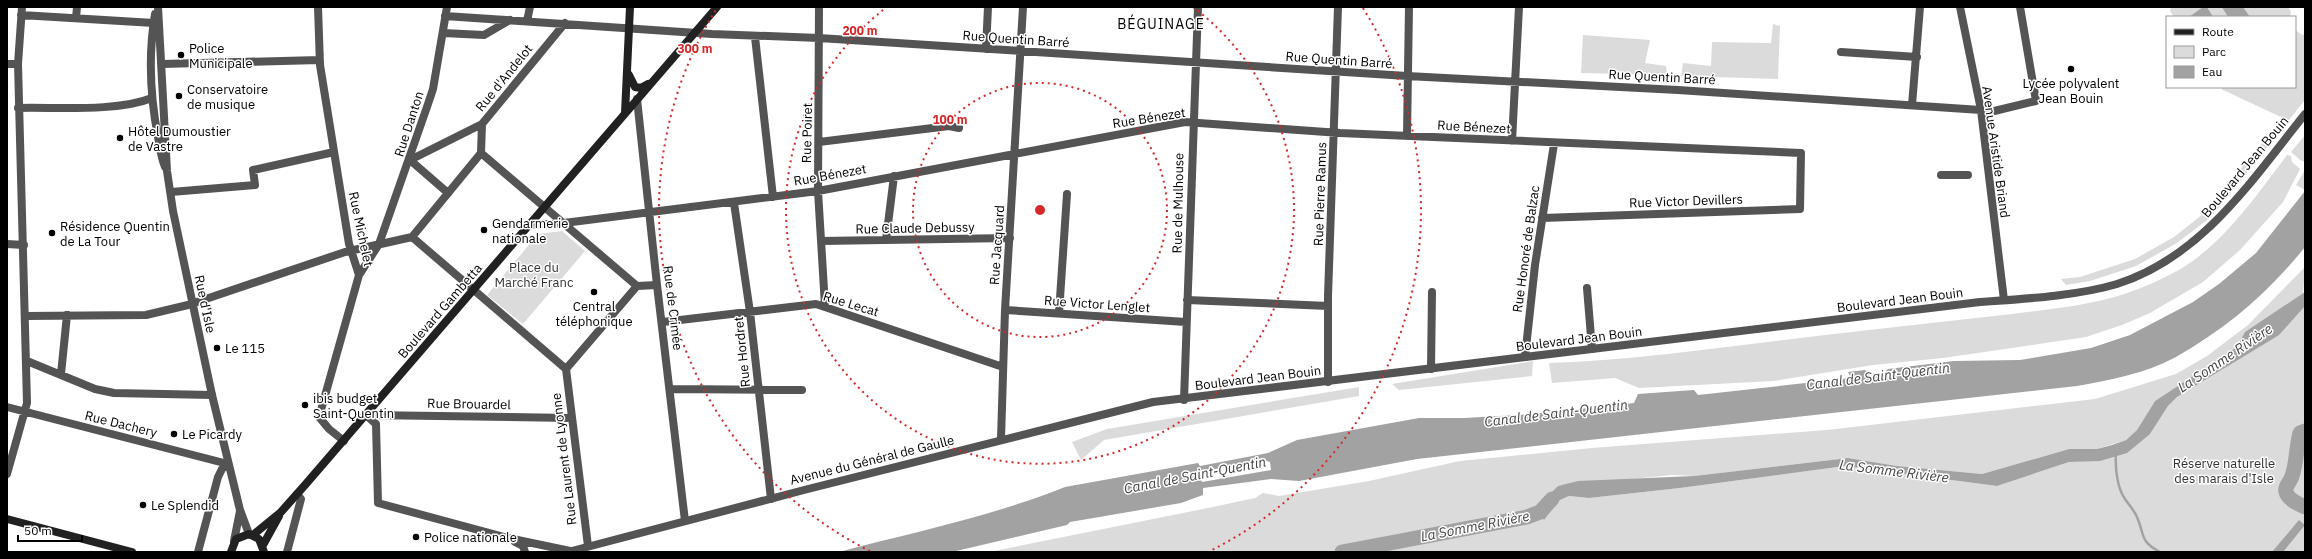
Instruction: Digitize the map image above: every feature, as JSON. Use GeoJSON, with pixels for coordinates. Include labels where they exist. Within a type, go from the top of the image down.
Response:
{"type":"FeatureCollection","features":[{"type":"Feature","properties":{"kind":"main road"},"geometry":{"type":"LineString","coordinates":[[625,113],[630,7]]}},
{"type":"Feature","properties":{"kind":"main road","name":"Boulevard Gambetta"},"geometry":{"type":"LineString","coordinates":[[281,512],[344,441],[717,7]]}},
{"type":"Feature","properties":{"kind":"main road"},"geometry":{"type":"LineString","coordinates":[[627,70],[635,87],[641,88],[652,81]]}},
{"type":"Feature","properties":{"kind":"main road"},"geometry":{"type":"LineString","coordinates":[[231,552],[234,541],[240,536],[251,534],[281,512]]}},
{"type":"Feature","properties":{"kind":"main road"},"geometry":{"type":"LineString","coordinates":[[264,549],[281,512]]}},
{"type":"Feature","properties":{"kind":"main road"},"geometry":{"type":"LineString","coordinates":[[7,519],[132,552]]}},
{"type":"Feature","properties":{"kind":"main road"},"geometry":{"type":"LineString","coordinates":[[251,534],[259,539],[264,549]]}},
{"type":"Feature","properties":{"kind":"street"},"geometry":{"type":"LineString","coordinates":[[76,18],[77,7]]}},
{"type":"Feature","properties":{"kind":"street","name":"Rue d'Isle"},"geometry":{"type":"LineString","coordinates":[[157,7],[150,66],[152,98],[163,163],[167,171]]}},
{"type":"Feature","properties":{"kind":"street","name":"Rue d'Isle"},"geometry":{"type":"LineString","coordinates":[[157,7],[162,64],[167,171],[192,303],[212,395],[240,510],[251,534]]}},
{"type":"Feature","properties":{"kind":"street","name":"Rue Michelet"},"geometry":{"type":"LineString","coordinates":[[318,7],[319,60],[351,251],[359,275],[319,417],[329,429],[344,441]]}},
{"type":"Feature","properties":{"kind":"street","name":"Rue Danton"},"geometry":{"type":"LineString","coordinates":[[359,275],[379,244],[410,160],[433,89],[447,7]]}},
{"type":"Feature","properties":{"kind":"street"},"geometry":{"type":"LineString","coordinates":[[527,21],[530,7]]}},
{"type":"Feature","properties":{"kind":"street","name":"Rue Poiret"},"geometry":{"type":"LineString","coordinates":[[819,7],[818,191],[825,306]]}},
{"type":"Feature","properties":{"kind":"street"},"geometry":{"type":"LineString","coordinates":[[986,49],[988,7]]}},
{"type":"Feature","properties":{"kind":"street","name":"Rue Jacquard"},"geometry":{"type":"LineString","coordinates":[[1001,440],[1005,310],[1023,7]]}},
{"type":"Feature","properties":{"kind":"street","name":"Rue de Mulhouse"},"geometry":{"type":"LineString","coordinates":[[1184,400],[1192,123],[1198,7]]}},
{"type":"Feature","properties":{"kind":"street","name":"Rue Pierre Ramus"},"geometry":{"type":"LineString","coordinates":[[1328,382],[1328,306],[1338,7]]}},
{"type":"Feature","properties":{"kind":"street"},"geometry":{"type":"LineString","coordinates":[[1407,136],[1409,7]]}},
{"type":"Feature","properties":{"kind":"street"},"geometry":{"type":"LineString","coordinates":[[1512,141],[1519,7]]}},
{"type":"Feature","properties":{"kind":"street"},"geometry":{"type":"LineString","coordinates":[[1912,105],[1920,7]]}},
{"type":"Feature","properties":{"kind":"street","name":"Avenue Aristide Briand"},"geometry":{"type":"LineString","coordinates":[[1960,7],[1981,110],[2004,300]]}},
{"type":"Feature","properties":{"kind":"street","name":"Rue Quentin Barré"},"geometry":{"type":"LineString","coordinates":[[445,16],[755,36],[819,38],[1407,76],[1515,81],[1912,105],[1981,110],[1986,112],[2036,101],[2020,7]]}},
{"type":"Feature","properties":{"kind":"street"},"geometry":{"type":"LineString","coordinates":[[7,474],[27,403],[24,245],[18,108],[18,64],[21,11],[76,18],[154,23]]}},
{"type":"Feature","properties":{"kind":"street"},"geometry":{"type":"LineString","coordinates":[[443,33],[484,35],[510,20]]}},
{"type":"Feature","properties":{"kind":"street","name":"Rue d'Andelot"},"geometry":{"type":"LineString","coordinates":[[410,160],[482,124],[565,23]]}},
{"type":"Feature","properties":{"kind":"street"},"geometry":{"type":"LineString","coordinates":[[755,36],[772,197]]}},
{"type":"Feature","properties":{"kind":"street"},"geometry":{"type":"LineString","coordinates":[[1841,52],[1917,57]]}},
{"type":"Feature","properties":{"kind":"street"},"geometry":{"type":"LineString","coordinates":[[162,64],[319,60]]}},
{"type":"Feature","properties":{"kind":"street"},"geometry":{"type":"LineString","coordinates":[[7,64],[18,64]]}},
{"type":"Feature","properties":{"kind":"street"},"geometry":{"type":"LineString","coordinates":[[18,108],[107,105],[132,103],[152,98]]}},
{"type":"Feature","properties":{"kind":"street","name":"Rue de Crimée"},"geometry":{"type":"LineString","coordinates":[[637,99],[685,521]]}},
{"type":"Feature","properties":{"kind":"street","name":"Boulevard Jean Bouin"},"geometry":{"type":"LineString","coordinates":[[1184,400],[1525,357],[2095,289],[2129,279],[2166,261],[2196,240],[2220,218],[2305,114]]}},
{"type":"Feature","properties":{"kind":"street","name":"Rue Bénezet"},"geometry":{"type":"LineString","coordinates":[[529,225],[564,223],[650,211],[734,203],[818,191],[1185,122],[1334,133],[1554,144],[1801,153],[1800,178]]}},
{"type":"Feature","properties":{"kind":"street"},"geometry":{"type":"LineString","coordinates":[[26,316],[146,315],[192,303],[279,273],[351,251],[412,237],[481,153],[482,124]]}},
{"type":"Feature","properties":{"kind":"street"},"geometry":{"type":"LineString","coordinates":[[819,142],[949,126],[959,128]]}},
{"type":"Feature","properties":{"kind":"street","name":"Rue Honoré de Balzac"},"geometry":{"type":"LineString","coordinates":[[1525,357],[1542,218],[1554,144]]}},
{"type":"Feature","properties":{"kind":"street"},"geometry":{"type":"LineString","coordinates":[[171,192],[255,185],[253,170],[334,152]]}},
{"type":"Feature","properties":{"kind":"street"},"geometry":{"type":"LineString","coordinates":[[481,153],[637,286],[657,285]]}},
{"type":"Feature","properties":{"kind":"street"},"geometry":{"type":"LineString","coordinates":[[410,160],[448,193]]}},
{"type":"Feature","properties":{"kind":"street"},"geometry":{"type":"LineString","coordinates":[[1941,176],[1968,175]]}},
{"type":"Feature","properties":{"kind":"street"},"geometry":{"type":"LineString","coordinates":[[886,240],[894,176]]}},
{"type":"Feature","properties":{"kind":"street","name":"Rue Victor Devillers"},"geometry":{"type":"LineString","coordinates":[[1542,218],[1800,209],[1800,178]]}},
{"type":"Feature","properties":{"kind":"street"},"geometry":{"type":"LineString","coordinates":[[1059,313],[1067,194]]}},
{"type":"Feature","properties":{"kind":"street","name":"Rue Hordret"},"geometry":{"type":"LineString","coordinates":[[734,203],[750,312],[771,499]]}},
{"type":"Feature","properties":{"kind":"street"},"geometry":{"type":"LineString","coordinates":[[412,237],[566,369],[637,286]]}},
{"type":"Feature","properties":{"kind":"street","name":"Rue Claude Debussy"},"geometry":{"type":"LineString","coordinates":[[821,241],[1010,238]]}},
{"type":"Feature","properties":{"kind":"street"},"geometry":{"type":"LineString","coordinates":[[7,244],[24,245]]}},
{"type":"Feature","properties":{"kind":"street"},"geometry":{"type":"LineString","coordinates":[[1587,288],[1592,350]]}},
{"type":"Feature","properties":{"kind":"street"},"geometry":{"type":"LineString","coordinates":[[1430,369],[1432,292]]}},
{"type":"Feature","properties":{"kind":"street"},"geometry":{"type":"LineString","coordinates":[[1187,300],[1328,306]]}},
{"type":"Feature","properties":{"kind":"street","name":"Rue Lecat"},"geometry":{"type":"LineString","coordinates":[[663,322],[816,304],[1003,367]]}},
{"type":"Feature","properties":{"kind":"street","name":"Rue Victor Lenglet"},"geometry":{"type":"LineString","coordinates":[[1005,310],[1186,322]]}},
{"type":"Feature","properties":{"kind":"street"},"geometry":{"type":"LineString","coordinates":[[61,374],[67,315]]}},
{"type":"Feature","properties":{"kind":"street"},"geometry":{"type":"LineString","coordinates":[[27,361],[95,389],[114,393],[212,395]]}},
{"type":"Feature","properties":{"kind":"street","name":"Rue Laurent de Lyonne"},"geometry":{"type":"LineString","coordinates":[[566,369],[588,546]]}},
{"type":"Feature","properties":{"kind":"street"},"geometry":{"type":"LineString","coordinates":[[670,389],[802,390]]}},
{"type":"Feature","properties":{"kind":"street","name":"Avenue du Général de Gaulle"},"geometry":{"type":"LineString","coordinates":[[569,552],[1153,402],[1184,400]]}},
{"type":"Feature","properties":{"kind":"street","name":"Rue Dachery"},"geometry":{"type":"LineString","coordinates":[[7,408],[228,464]]}},
{"type":"Feature","properties":{"kind":"street"},"geometry":{"type":"LineString","coordinates":[[366,415],[376,424],[378,504],[508,538],[569,552]]}},
{"type":"Feature","properties":{"kind":"street","name":"Rue Brouardel"},"geometry":{"type":"LineString","coordinates":[[366,415],[572,418]]}},
{"type":"Feature","properties":{"kind":"street"},"geometry":{"type":"LineString","coordinates":[[198,552],[218,476],[222,469],[228,464]]}},
{"type":"Feature","properties":{"kind":"street"},"geometry":{"type":"LineString","coordinates":[[287,552],[300,499],[297,494]]}},
{"type":"Feature","properties":{"kind":"street"},"geometry":{"type":"LineString","coordinates":[[234,541],[240,510]]}},
{"type":"Feature","properties":{"kind":"street"},"geometry":{"type":"LineString","coordinates":[[508,538],[523,546],[525,552]]}},
{"type":"Feature","properties":{"kind":"green space"},"geometry":{"type":"Polygon","coordinates":[[[2171,7],[2288,7],[2291,12],[2290,16],[2173,16],[2170,11],[2171,7]]]}},
{"type":"Feature","properties":{"kind":"green space"},"geometry":{"type":"Polygon","coordinates":[[[1773,24],[1780,26],[1778,79],[1681,76],[1683,63],[1711,66],[1712,42],[1771,43],[1773,24]]]}},
{"type":"Feature","properties":{"kind":"green space"},"geometry":{"type":"Polygon","coordinates":[[[2296,31],[2302,35],[2305,34],[2305,100],[2211,217],[2177,243],[2136,266],[2090,281],[2066,285],[2061,279],[2080,277],[2135,259],[2174,237],[2203,214],[2283,118],[2221,89],[2296,88],[2296,31]]]}},
{"type":"Feature","properties":{"kind":"green space"},"geometry":{"type":"Polygon","coordinates":[[[1583,35],[1650,40],[1645,63],[1666,66],[1667,75],[1581,73],[1583,35]]]}},
{"type":"Feature","properties":{"kind":"green space"},"geometry":{"type":"Polygon","coordinates":[[[2305,135],[2305,162],[2300,160],[2291,152],[2305,135]]]}},
{"type":"Feature","properties":{"kind":"green space"},"geometry":{"type":"Polygon","coordinates":[[[2287,155],[2291,156],[2292,162],[2300,169],[2283,202],[2240,250],[2203,282],[2150,313],[2122,325],[2086,337],[1943,358],[1873,365],[1774,381],[1639,388],[1615,378],[1552,383],[1549,363],[1666,354],[2012,314],[2096,302],[2116,297],[2156,282],[2177,271],[2209,248],[2238,219],[2287,155]]]}},
{"type":"Feature","properties":{"kind":"green space"},"geometry":{"type":"Polygon","coordinates":[[[2305,170],[2305,190],[2296,185],[2305,170]]]}},
{"type":"Feature","properties":{"kind":"green space","name":"Place du Marché Franc"},"geometry":{"type":"Polygon","coordinates":[[[562,231],[585,251],[523,324],[487,295],[538,234],[562,231]]]}},
{"type":"Feature","properties":{"kind":"green space","name":"Réserve naturelle des marais d'Isle"},"geometry":{"type":"Polygon","coordinates":[[[2305,267],[2303,295],[2239,341],[2237,347],[2155,401],[2137,430],[2126,440],[2097,449],[2069,449],[1982,474],[1897,466],[1848,458],[1694,476],[1673,475],[1558,486],[1534,509],[1554,507],[1558,501],[1569,496],[1589,498],[1680,488],[1845,466],[1997,486],[2069,462],[2083,461],[2150,434],[2168,406],[2177,397],[2222,370],[2305,306],[2305,552],[989,552],[1255,498],[1263,493],[1279,496],[1369,481],[1460,461],[1592,448],[1827,430],[2095,399],[2176,374],[2207,356],[2248,325],[2305,267]]]}},
{"type":"Feature","properties":{"kind":"green space"},"geometry":{"type":"Polygon","coordinates":[[[1533,361],[1532,376],[1399,390],[1392,384],[1533,361]]]}},
{"type":"Feature","properties":{"kind":"green space"},"geometry":{"type":"Polygon","coordinates":[[[1359,387],[1359,396],[1104,440],[1081,460],[1072,442],[1107,429],[1359,387]]]}},
{"type":"Feature","properties":{"kind":"water"},"geometry":{"type":"Polygon","coordinates":[[[2203,7],[2207,7],[2212,16],[2190,16],[2203,7]]]}},
{"type":"Feature","properties":{"kind":"water"},"geometry":{"type":"Polygon","coordinates":[[[2222,7],[2243,7],[2249,16],[2227,16],[2222,7]]]}},
{"type":"Feature","properties":{"kind":"water","name":"Canal de Saint-Quentin"},"geometry":{"type":"Polygon","coordinates":[[[2305,191],[2305,247],[2276,280],[2229,322],[2195,346],[2165,363],[2141,372],[2102,381],[2077,386],[1417,459],[1299,481],[1271,479],[1203,488],[1203,495],[1181,503],[1070,522],[1067,525],[952,552],[839,552],[1010,507],[1065,487],[1198,463],[1200,466],[1268,453],[1297,440],[1419,418],[1464,418],[1534,414],[1634,403],[1638,394],[1694,390],[1698,395],[1851,378],[1848,372],[1865,370],[1870,373],[1884,373],[1888,369],[1954,361],[2020,360],[2091,348],[2130,335],[2193,302],[2219,284],[2256,253],[2305,191]],[[1264,460],[1199,472],[1202,482],[1271,470],[1270,462],[1264,460]]]}},
{"type":"Feature","properties":{"kind":"water"},"geometry":{"type":"Polygon","coordinates":[[[2305,292],[2305,306],[2279,335],[2177,397],[2168,406],[2150,434],[2127,453],[2100,461],[2069,462],[1997,486],[1845,466],[1680,488],[1589,498],[1569,496],[1558,501],[1544,520],[1534,509],[1558,486],[1578,481],[1694,476],[1848,458],[1897,466],[1982,474],[2069,449],[2097,449],[2112,445],[2126,440],[2137,430],[2155,401],[2237,347],[2245,332],[2305,292]]]}},
{"type":"Feature","properties":{"kind":"water"},"geometry":{"type":"Polygon","coordinates":[[[2299,520],[2305,525],[2283,552],[2272,552],[2299,520]]]}},
{"type":"Feature","properties":{"kind":"waterway"},"geometry":{"type":"LineString","coordinates":[[2305,431],[2300,433],[2294,471],[2286,490],[2287,495],[2291,499],[2305,507]]}},
{"type":"Feature","properties":{"kind":"waterway"},"geometry":{"type":"LineString","coordinates":[[2116,453],[2117,477],[2122,494],[2136,514],[2146,541],[2160,552]]}},
{"type":"Feature","properties":{"kind":"waterway","name":"La Somme Rivière"},"geometry":{"type":"LineString","coordinates":[[1342,552],[1527,517],[1540,512],[1552,499]]}},
{"type":"Feature","properties":{"kind":"place","name":"Police Municipale"},"geometry":{"type":"Point","coordinates":[181,55]}},
{"type":"Feature","properties":{"kind":"place","name":"Lycée polyvalent Jean Bouin"},"geometry":{"type":"Point","coordinates":[2071,69]}},
{"type":"Feature","properties":{"kind":"place","name":"Conservatoire de musique"},"geometry":{"type":"Point","coordinates":[179,96]}},
{"type":"Feature","properties":{"kind":"place","name":"Hôtel Dumoustier de Vastre"},"geometry":{"type":"Point","coordinates":[120,138]}},
{"type":"Feature","properties":{"kind":"place","name":"Gendarmerie nationale"},"geometry":{"type":"Point","coordinates":[484,230]}},
{"type":"Feature","properties":{"kind":"place","name":"Résidence Quentin de La Tour"},"geometry":{"type":"Point","coordinates":[52,233]}},
{"type":"Feature","properties":{"kind":"place","name":"Central téléphonique"},"geometry":{"type":"Point","coordinates":[594,292]}},
{"type":"Feature","properties":{"kind":"place","name":"Le 115"},"geometry":{"type":"Point","coordinates":[217,348]}},
{"type":"Feature","properties":{"kind":"place","name":"ibis budget Saint-Quentin"},"geometry":{"type":"Point","coordinates":[305,405]}},
{"type":"Feature","properties":{"kind":"place","name":"Le Picardy"},"geometry":{"type":"Point","coordinates":[174,434]}},
{"type":"Feature","properties":{"kind":"place","name":"Le Splendid"},"geometry":{"type":"Point","coordinates":[143,505]}},
{"type":"Feature","properties":{"kind":"place","name":"Police nationale"},"geometry":{"type":"Point","coordinates":[416,537]}},
{"type":"Feature","properties":{"kind":"district","name":"BÉGUINAGE"},"geometry":{"type":"Point","coordinates":[1161,24]}}]}
